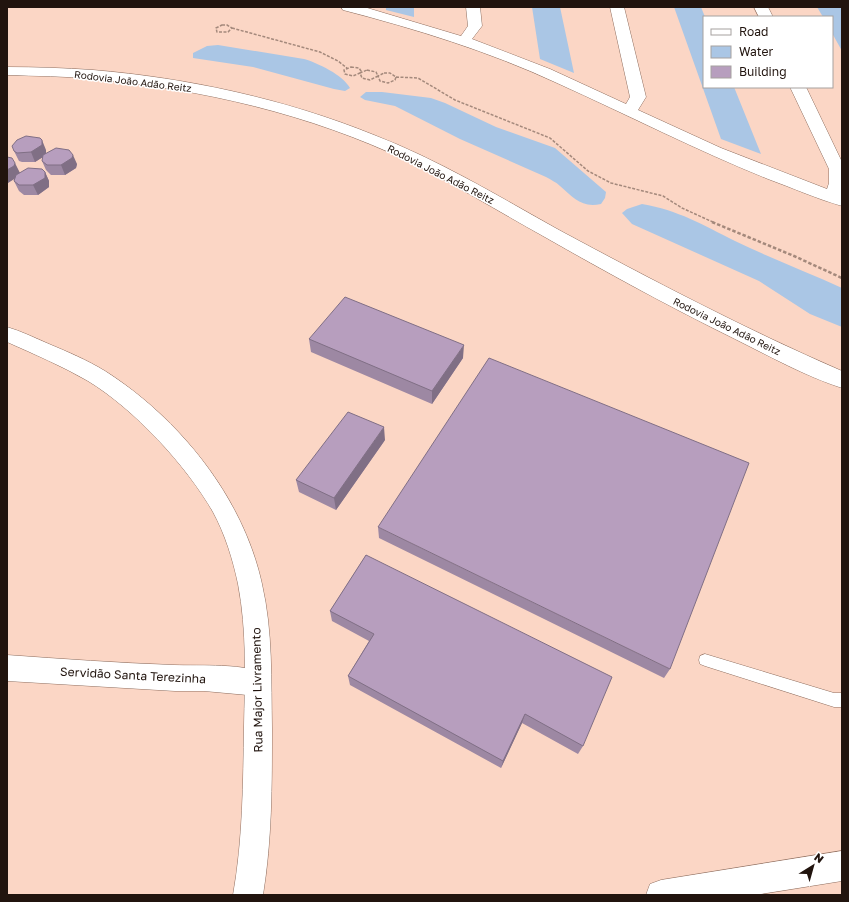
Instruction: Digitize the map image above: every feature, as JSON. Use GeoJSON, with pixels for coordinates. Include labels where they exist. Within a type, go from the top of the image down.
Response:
{"type":"FeatureCollection","features":[{"type":"Feature","properties":{"kind":"main road"},"geometry":{"type":"LineString","coordinates":[[348,7],[464,41],[546,72],[629,112],[725,155],[837,198],[837,169],[798,88]]}},
{"type":"Feature","properties":{"kind":"main road"},"geometry":{"type":"LineString","coordinates":[[464,41],[475,26],[473,7]]}},
{"type":"Feature","properties":{"kind":"main road"},"geometry":{"type":"LineString","coordinates":[[617,7],[638,97],[629,112]]}},
{"type":"Feature","properties":{"kind":"main road"},"geometry":{"type":"LineString","coordinates":[[761,7],[766,16]]}},
{"type":"Feature","properties":{"kind":"main road","name":"Rodovia João Adão Reitz"},"geometry":{"type":"LineString","coordinates":[[7,71],[106,76],[160,82],[206,90],[288,110],[367,137],[431,167],[682,304],[805,364],[842,380]]}},
{"type":"Feature","properties":{"kind":"main road","name":"Rua Major Livramento"},"geometry":{"type":"LineString","coordinates":[[7,334],[71,362],[116,390],[153,423],[204,480],[221,505],[237,539],[250,584],[258,635],[258,782],[253,871],[248,895]]}},
{"type":"Feature","properties":{"kind":"main road","name":"Servidão Santa Terezinha"},"geometry":{"type":"LineString","coordinates":[[7,668],[175,678],[204,678],[258,683]]}},
{"type":"Feature","properties":{"kind":"main road"},"geometry":{"type":"LineString","coordinates":[[661,895],[842,866]]}},
{"type":"Feature","properties":{"kind":"lane"},"geometry":{"type":"LineString","coordinates":[[705,660],[834,700],[842,700]]}},
{"type":"Feature","properties":{"kind":"path"},"geometry":{"type":"LineString","coordinates":[[232,28],[228,32],[224,33],[220,33],[215,30],[222,25],[227,25],[232,28],[245,30],[270,39],[304,45],[324,52],[337,59],[347,68]]}},
{"type":"Feature","properties":{"kind":"path"},"geometry":{"type":"LineString","coordinates":[[396,77],[392,82],[388,83],[380,81],[378,76],[376,72],[372,70],[367,70],[360,74],[353,76],[348,76],[343,72],[347,68],[356,67],[361,71],[360,74],[362,78],[366,80],[370,80],[378,76],[384,73],[390,73],[396,77],[418,78],[455,100],[550,138],[588,170],[611,183],[663,196],[682,208],[731,231],[794,256],[842,278]]}},
{"type":"Feature","properties":{"kind":"water"},"geometry":{"type":"Polygon","coordinates":[[[386,7],[414,7],[414,17],[386,10],[386,7]]]}},
{"type":"Feature","properties":{"kind":"water"},"geometry":{"type":"Polygon","coordinates":[[[532,7],[560,7],[574,73],[540,59],[532,7]]]}},
{"type":"Feature","properties":{"kind":"water"},"geometry":{"type":"Polygon","coordinates":[[[674,7],[701,7],[705,16],[703,16],[703,88],[734,88],[761,154],[721,139],[674,7]]]}},
{"type":"Feature","properties":{"kind":"water"},"geometry":{"type":"Polygon","coordinates":[[[817,7],[842,7],[842,51],[833,35],[833,16],[822,16],[817,7]]]}},
{"type":"Feature","properties":{"kind":"water"},"geometry":{"type":"Polygon","coordinates":[[[218,45],[304,59],[316,63],[336,74],[347,83],[350,88],[345,91],[334,89],[253,67],[193,58],[193,53],[207,46],[218,45]]]}},
{"type":"Feature","properties":{"kind":"water"},"geometry":{"type":"Polygon","coordinates":[[[366,92],[382,92],[431,98],[496,127],[555,148],[606,192],[605,198],[601,204],[594,205],[588,205],[578,201],[557,183],[546,177],[460,139],[395,106],[365,100],[360,97],[366,92]]]}},
{"type":"Feature","properties":{"kind":"water"},"geometry":{"type":"Polygon","coordinates":[[[642,204],[679,214],[748,247],[842,288],[842,327],[810,314],[759,281],[632,224],[622,213],[627,209],[642,204]]]}},
{"type":"Feature","properties":{"kind":"building"},"geometry":{"type":"Polygon","coordinates":[[[26,136],[40,138],[42,140],[42,145],[31,152],[17,153],[14,151],[12,146],[17,140],[26,136]]]}},
{"type":"Feature","properties":{"kind":"building"},"geometry":{"type":"Polygon","coordinates":[[[56,148],[69,150],[73,155],[72,158],[61,165],[47,165],[42,161],[43,155],[56,148]]]}},
{"type":"Feature","properties":{"kind":"building"},"geometry":{"type":"Polygon","coordinates":[[[7,157],[12,158],[15,163],[14,166],[7,170],[7,157]]]}},
{"type":"Feature","properties":{"kind":"building"},"geometry":{"type":"Polygon","coordinates":[[[28,168],[42,169],[45,172],[45,178],[33,185],[19,185],[14,181],[16,175],[28,168]]]}},
{"type":"Feature","properties":{"kind":"building"},"geometry":{"type":"Polygon","coordinates":[[[345,297],[464,345],[432,391],[309,339],[345,297]]]}},
{"type":"Feature","properties":{"kind":"building"},"geometry":{"type":"Polygon","coordinates":[[[489,358],[749,463],[670,669],[378,527],[489,358]]]}},
{"type":"Feature","properties":{"kind":"building"},"geometry":{"type":"Polygon","coordinates":[[[348,412],[384,427],[334,498],[296,480],[348,412]]]}},
{"type":"Feature","properties":{"kind":"building"},"geometry":{"type":"Polygon","coordinates":[[[366,555],[612,677],[583,746],[525,714],[503,761],[348,676],[374,634],[330,611],[366,555]]]}}]}
